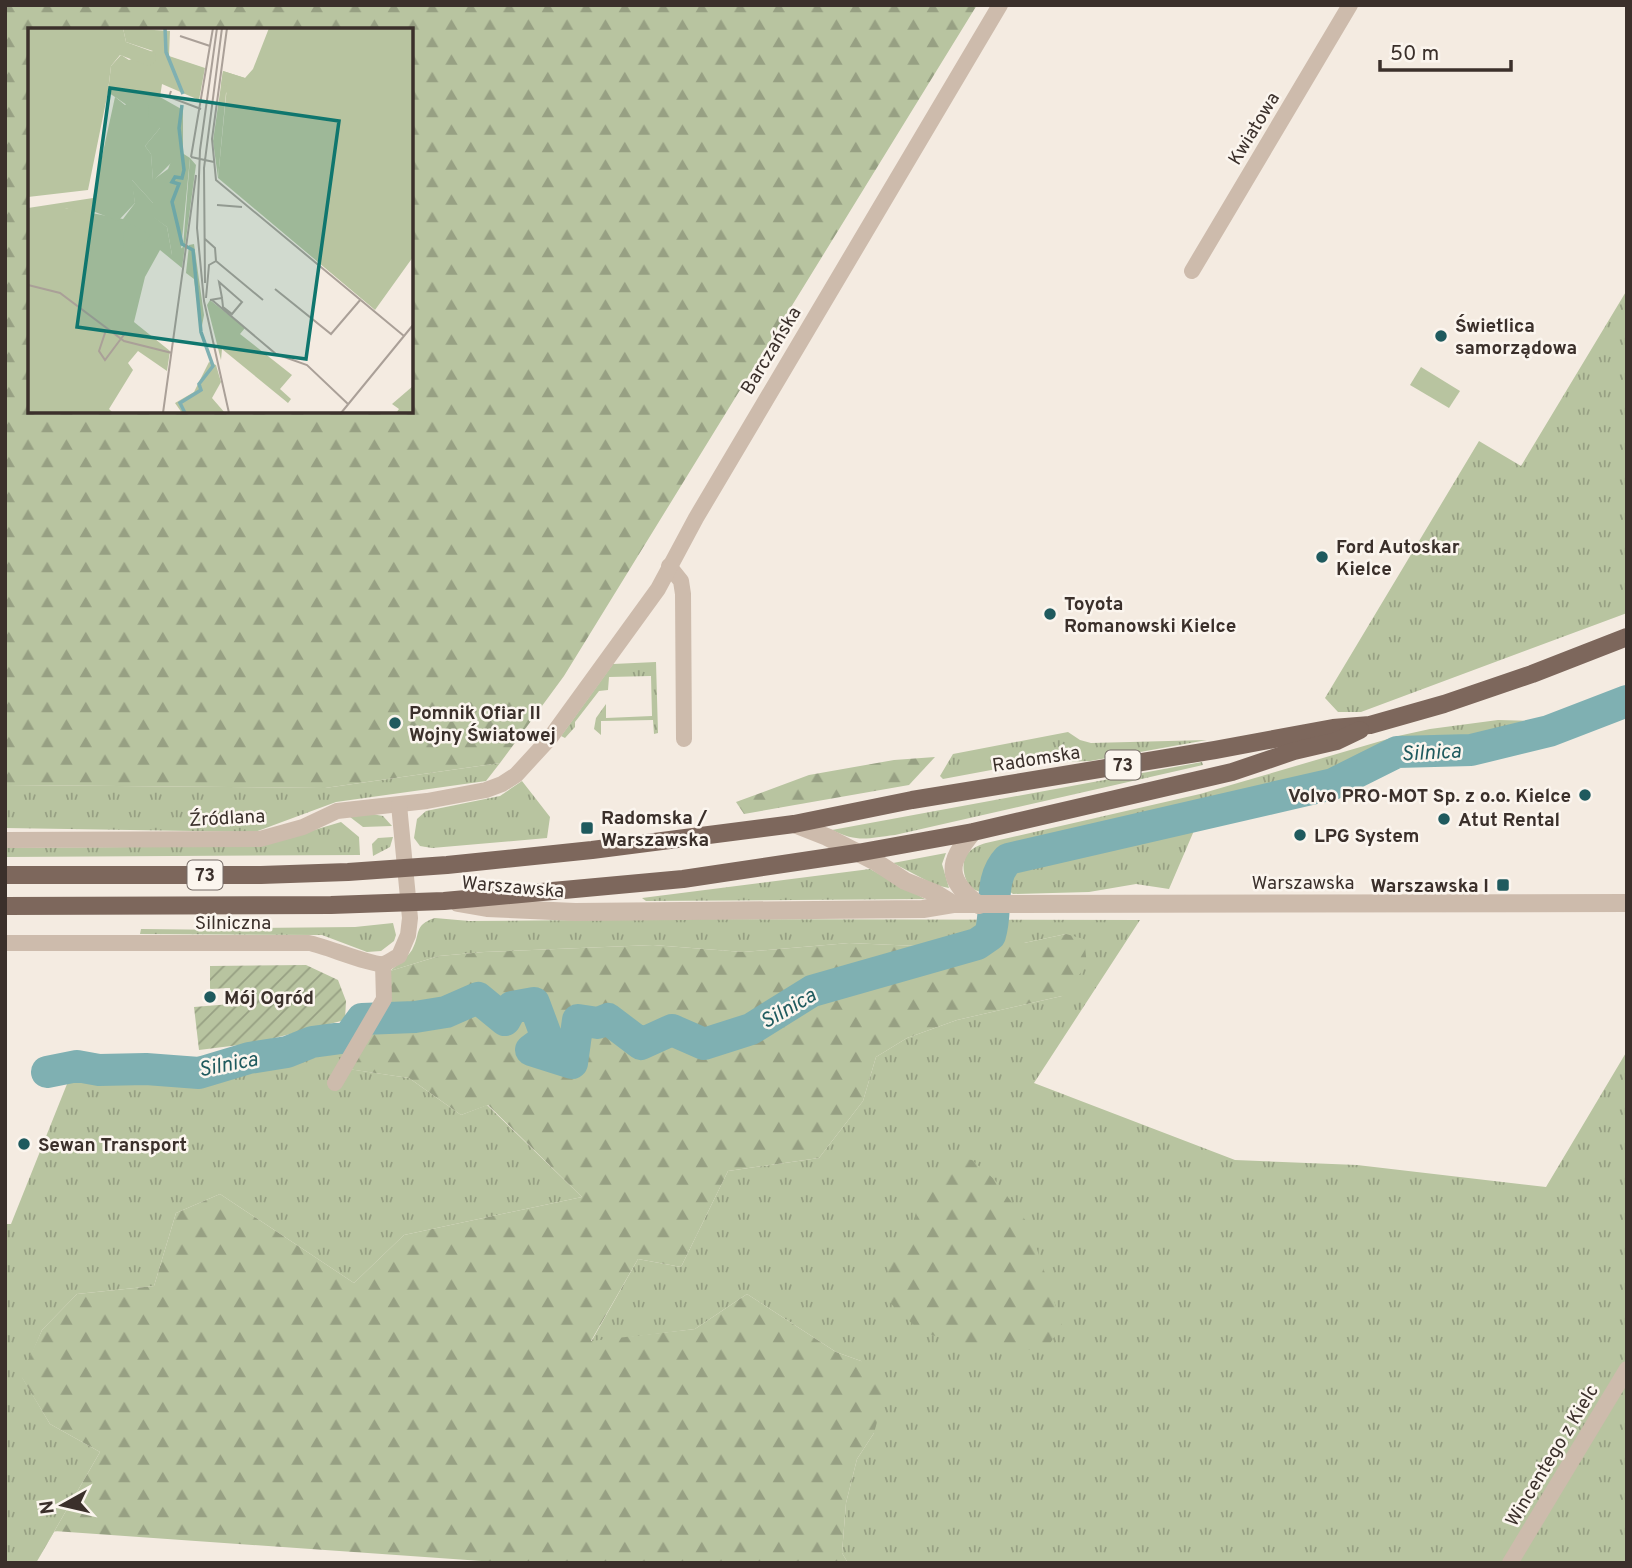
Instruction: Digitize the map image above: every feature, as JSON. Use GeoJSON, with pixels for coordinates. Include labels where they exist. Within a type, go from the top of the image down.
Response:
{"type":"FeatureCollection","features":[{"type":"Feature","properties":{"kind":"main road","name":"Radomska"},"geometry":{"type":"LineString","coordinates":[[973,832],[1232,772],[1294,751],[1337,741],[1370,725],[1444,704],[1532,674],[1627,637]]}},
{"type":"Feature","properties":{"kind":"main road","name":"Radomska"},"geometry":{"type":"LineString","coordinates":[[794,824],[912,800],[1216,750],[1333,727],[1370,725]]}},
{"type":"Feature","properties":{"kind":"main road","name":"Warszawska"},"geometry":{"type":"LineString","coordinates":[[405,868],[643,845],[794,824]]}},
{"type":"Feature","properties":{"kind":"main road","name":"Warszawska"},"geometry":{"type":"LineString","coordinates":[[444,901],[683,879],[857,853],[973,832]]}},
{"type":"Feature","properties":{"kind":"main road","name":"73"},"geometry":{"type":"LineString","coordinates":[[5,875],[261,875],[405,868]]}},
{"type":"Feature","properties":{"kind":"main road","name":"73"},"geometry":{"type":"LineString","coordinates":[[5,906],[292,906],[444,901]]}},
{"type":"Feature","properties":{"kind":"street","name":"Barczańska"},"geometry":{"type":"LineString","coordinates":[[486,790],[516,775],[550,737],[658,589],[793,352],[1000,5]]}},
{"type":"Feature","properties":{"kind":"street","name":"Kwiatowa"},"geometry":{"type":"LineString","coordinates":[[1192,271],[1350,5]]}},
{"type":"Feature","properties":{"kind":"street"},"geometry":{"type":"LineString","coordinates":[[669,566],[676,572],[683,594],[684,739]]}},
{"type":"Feature","properties":{"kind":"street","name":"Źródlana"},"geometry":{"type":"LineString","coordinates":[[5,840],[244,841],[294,830],[337,811],[399,805],[486,790]]}},
{"type":"Feature","properties":{"kind":"street"},"geometry":{"type":"LineString","coordinates":[[335,1083],[384,999],[383,964],[399,956],[408,935],[410,918],[399,805]]}},
{"type":"Feature","properties":{"kind":"street","name":"Warszawska"},"geometry":{"type":"LineString","coordinates":[[794,824],[857,853],[905,881],[935,893],[953,904]]}},
{"type":"Feature","properties":{"kind":"street"},"geometry":{"type":"LineString","coordinates":[[973,832],[960,847],[953,861],[953,871],[964,894],[979,905]]}},
{"type":"Feature","properties":{"kind":"street","name":"Warszawska"},"geometry":{"type":"LineString","coordinates":[[444,901],[487,908],[575,912],[923,909],[953,904],[1627,902]]}},
{"type":"Feature","properties":{"kind":"street","name":"Silniczna"},"geometry":{"type":"LineString","coordinates":[[5,943],[309,943],[328,947],[369,963],[383,964]]}},
{"type":"Feature","properties":{"kind":"street","name":"Wincentego z Kielc"},"geometry":{"type":"LineString","coordinates":[[1510,1563],[1627,1369]]}},
{"type":"Feature","properties":{"kind":"green space"},"geometry":{"type":"Polygon","coordinates":[[[5,5],[977,5],[564,676],[500,763],[325,788],[5,785],[5,5]]]}},
{"type":"Feature","properties":{"kind":"green space"},"geometry":{"type":"Polygon","coordinates":[[[1627,290],[1627,613],[1361,712],[1338,712],[1325,698],[1479,441],[1521,466],[1627,290]]]}},
{"type":"Feature","properties":{"kind":"green space"},"geometry":{"type":"Polygon","coordinates":[[[1421,367],[1460,391],[1449,408],[1410,385],[1421,367]]]}},
{"type":"Feature","properties":{"kind":"green space"},"geometry":{"type":"Polygon","coordinates":[[[656,662],[658,733],[654,734],[653,720],[601,721],[601,735],[594,729],[596,718],[606,704],[606,718],[652,716],[651,676],[609,677],[608,690],[599,691],[575,722],[575,727],[565,738],[561,736],[613,664],[656,662]]]}},
{"type":"Feature","properties":{"kind":"green space"},"geometry":{"type":"Polygon","coordinates":[[[1498,720],[1535,721],[1544,729],[1527,738],[1491,749],[1444,759],[1410,760],[1370,772],[1332,791],[1196,826],[1169,889],[1136,884],[1089,892],[1013,894],[1009,891],[975,890],[964,874],[967,854],[986,843],[1200,794],[1398,736],[1498,720]]]}},
{"type":"Feature","properties":{"kind":"green space"},"geometry":{"type":"Polygon","coordinates":[[[1068,732],[1091,743],[1207,740],[1090,761],[1028,763],[943,779],[940,776],[953,754],[1068,732]]]}},
{"type":"Feature","properties":{"kind":"green space"},"geometry":{"type":"Polygon","coordinates":[[[935,757],[909,785],[744,814],[736,802],[809,775],[894,760],[935,757]]]}},
{"type":"Feature","properties":{"kind":"green space"},"geometry":{"type":"Polygon","coordinates":[[[1202,762],[1203,765],[895,835],[856,838],[832,830],[1202,762]]]}},
{"type":"Feature","properties":{"kind":"green space"},"geometry":{"type":"Polygon","coordinates":[[[500,763],[486,781],[336,802],[255,832],[5,828],[5,785],[325,788],[500,763]]]}},
{"type":"Feature","properties":{"kind":"green space"},"geometry":{"type":"Polygon","coordinates":[[[522,781],[550,817],[547,838],[432,848],[420,846],[414,838],[417,819],[426,811],[500,796],[522,781]]]}},
{"type":"Feature","properties":{"kind":"green space"},"geometry":{"type":"Polygon","coordinates":[[[372,814],[383,816],[392,826],[363,827],[350,817],[372,814]]]}},
{"type":"Feature","properties":{"kind":"green space"},"geometry":{"type":"Polygon","coordinates":[[[341,822],[359,837],[360,855],[5,857],[5,848],[260,846],[341,822]]]}},
{"type":"Feature","properties":{"kind":"green space"},"geometry":{"type":"Polygon","coordinates":[[[393,837],[390,847],[373,856],[372,844],[378,838],[393,837]]]}},
{"type":"Feature","properties":{"kind":"green space"},"geometry":{"type":"Polygon","coordinates":[[[946,853],[942,864],[949,888],[935,885],[893,863],[946,853]]]}},
{"type":"Feature","properties":{"kind":"green space"},"geometry":{"type":"Polygon","coordinates":[[[870,869],[925,899],[646,901],[642,898],[870,869]]]}},
{"type":"Feature","properties":{"kind":"green space"},"geometry":{"type":"Polygon","coordinates":[[[435,918],[469,921],[1140,920],[1034,1083],[1235,1160],[1357,1165],[1546,1187],[1627,1051],[1627,1563],[848,1563],[842,1553],[846,1503],[857,1459],[874,1433],[861,1361],[836,1352],[747,1294],[695,1329],[591,1342],[638,1259],[681,1267],[728,1171],[819,1158],[863,1101],[876,1057],[907,1038],[957,1020],[1062,996],[1066,934],[1024,943],[969,941],[940,947],[849,943],[743,952],[653,945],[484,952],[439,956],[390,971],[412,950],[420,927],[435,918]]]}},
{"type":"Feature","properties":{"kind":"green space"},"geometry":{"type":"Polygon","coordinates":[[[393,923],[396,935],[394,941],[381,951],[367,952],[322,935],[140,934],[141,929],[235,930],[355,927],[393,923]]]}},
{"type":"Feature","properties":{"kind":"green space"},"geometry":{"type":"Polygon","coordinates":[[[999,932],[1020,936],[1024,943],[1066,934],[1084,939],[1087,965],[1062,996],[957,1020],[907,1038],[876,1057],[863,1101],[819,1158],[728,1171],[681,1267],[638,1259],[591,1341],[695,1329],[747,1294],[836,1352],[861,1361],[885,1393],[874,1433],[857,1459],[846,1503],[842,1553],[848,1563],[511,1563],[54,1531],[100,1452],[50,1424],[21,1376],[42,1330],[77,1294],[154,1286],[176,1213],[220,1194],[354,1283],[404,1235],[582,1197],[488,1105],[461,1115],[409,1078],[341,1068],[390,971],[439,956],[484,952],[653,945],[743,952],[849,943],[940,947],[999,932]]]}},
{"type":"Feature","properties":{"kind":"green space"},"geometry":{"type":"Polygon","coordinates":[[[306,965],[338,980],[346,1001],[345,1020],[255,1043],[199,1050],[194,1007],[231,1004],[230,988],[210,989],[210,966],[306,965]]]}},
{"type":"Feature","properties":{"kind":"green space"},"geometry":{"type":"Polygon","coordinates":[[[352,1024],[366,1028],[342,1068],[409,1078],[461,1115],[487,1105],[582,1197],[404,1235],[354,1283],[220,1194],[176,1213],[154,1286],[77,1294],[42,1330],[22,1377],[50,1424],[100,1452],[36,1563],[5,1563],[5,1224],[11,1224],[75,1064],[146,1064],[203,1058],[352,1024]]]}},
{"type":"Feature","properties":{"kind":"green space"},"geometry":{"type":"Polygon","coordinates":[[[951,1157],[972,1160],[995,1180],[1029,1225],[1062,1325],[1045,1351],[957,1344],[919,1330],[889,1302],[887,1255],[911,1229],[920,1200],[951,1157]]]}},
{"type":"Feature","properties":{"kind":"waterway","name":"Silnica"},"geometry":{"type":"LineString","coordinates":[[47,1072],[77,1066],[99,1070],[146,1069],[199,1073],[249,1058],[287,1052],[312,1042],[349,1037],[362,1019],[415,1017],[446,1012],[478,998],[505,1020],[512,1007],[534,1003],[547,1038],[531,1050],[572,1063],[578,1020],[598,1023],[608,1019],[641,1044],[672,1030],[704,1044],[751,1029],[812,991],[977,944],[990,935],[998,876],[1008,859],[1333,784],[1397,752],[1471,750],[1549,731],[1627,701]]}},
{"type":"Feature","properties":{"kind":"place","name":"Świetlica samorządowa"},"geometry":{"type":"Point","coordinates":[1441,336]}},
{"type":"Feature","properties":{"kind":"place","name":"Ford Autoskar Kielce"},"geometry":{"type":"Point","coordinates":[1322,557]}},
{"type":"Feature","properties":{"kind":"place","name":"Toyota Romanowski Kielce"},"geometry":{"type":"Point","coordinates":[1050,614]}},
{"type":"Feature","properties":{"kind":"place","name":"Pomnik Ofiar II Wojny Światowej"},"geometry":{"type":"Point","coordinates":[395,723]}},
{"type":"Feature","properties":{"kind":"place","name":"Volvo PRO-MOT Sp. z o.o. Kielce"},"geometry":{"type":"Point","coordinates":[1585,795]}},
{"type":"Feature","properties":{"kind":"place","name":"Atut Rental"},"geometry":{"type":"Point","coordinates":[1444,819]}},
{"type":"Feature","properties":{"kind":"place","name":"Radomska / Warszawska"},"geometry":{"type":"Point","coordinates":[587,828]}},
{"type":"Feature","properties":{"kind":"place","name":"LPG System"},"geometry":{"type":"Point","coordinates":[1300,835]}},
{"type":"Feature","properties":{"kind":"place","name":"Warszawska I"},"geometry":{"type":"Point","coordinates":[1503,885]}},
{"type":"Feature","properties":{"kind":"place","name":"Mój Ogród"},"geometry":{"type":"Point","coordinates":[210,997]}},
{"type":"Feature","properties":{"kind":"place","name":"Sewan Transport"},"geometry":{"type":"Point","coordinates":[24,1144]}}]}
